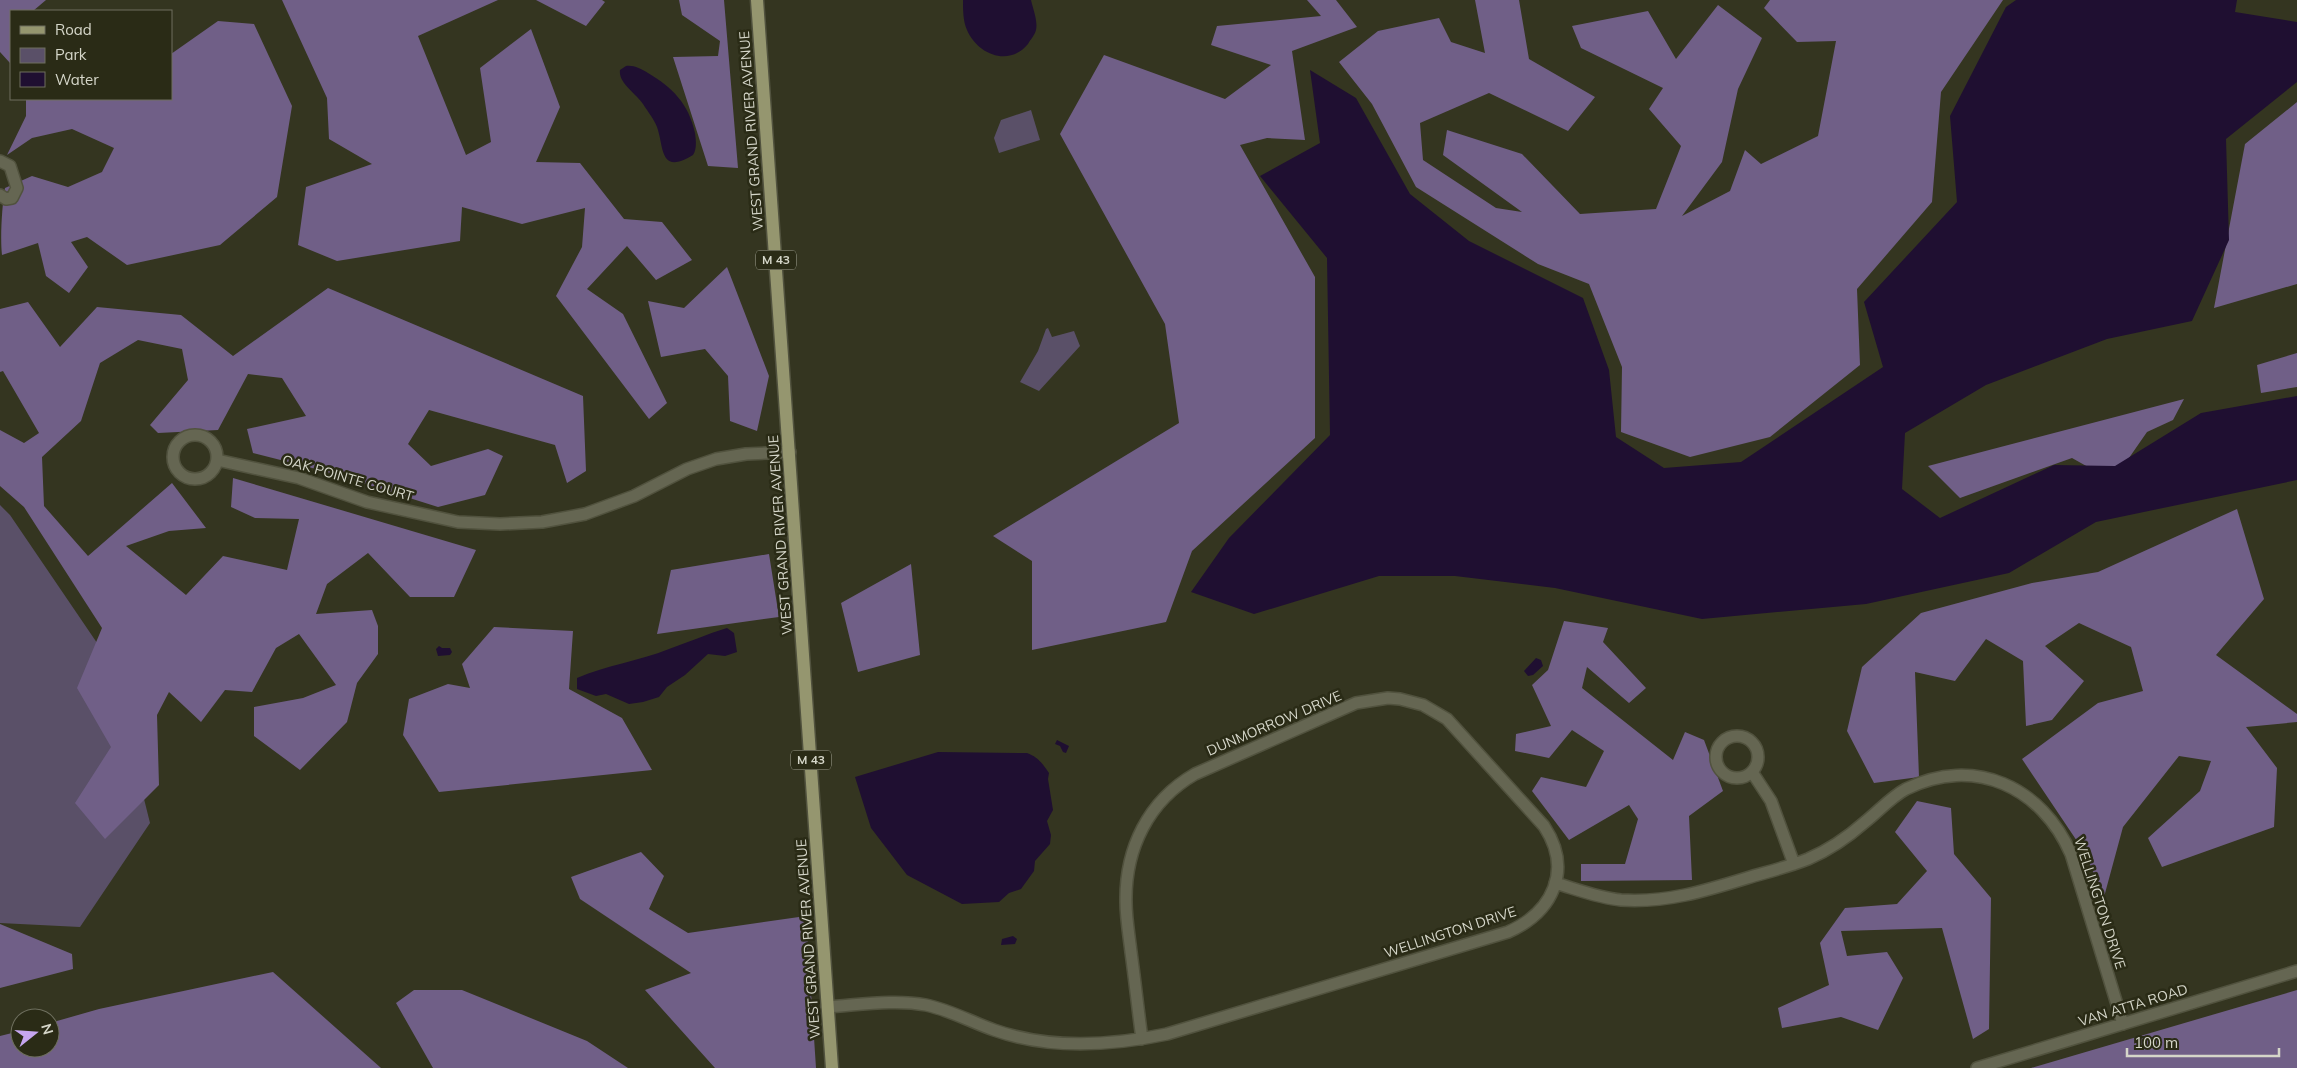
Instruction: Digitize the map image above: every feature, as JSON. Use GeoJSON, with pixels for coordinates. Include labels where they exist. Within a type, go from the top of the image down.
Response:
{"type":"FeatureCollection","features":[{"type":"Feature","properties":{"kind":"main road","name":"WEST GRAND RIVER AVENUE"},"geometry":{"type":"LineString","coordinates":[[757,0],[832,1068]]}},
{"type":"Feature","properties":{"kind":"street"},"geometry":{"type":"LineString","coordinates":[[0,161],[10,166],[18,188],[12,198],[6,199],[0,195]]}},
{"type":"Feature","properties":{"kind":"street","name":"OAK POINTE COURT"},"geometry":{"type":"LineString","coordinates":[[217,460],[299,478],[367,502],[458,522],[500,524],[542,522],[585,514],[634,496],[687,469],[721,458],[746,454],[790,452]]}},
{"type":"Feature","properties":{"kind":"street","name":"DUNMORROW DRIVE"},"geometry":{"type":"LineString","coordinates":[[1142,1039],[1126,903],[1128,867],[1135,844],[1150,814],[1163,797],[1194,774],[1356,704],[1382,699],[1400,699],[1423,704],[1447,719],[1544,826],[1551,837],[1556,852],[1555,883]]}},
{"type":"Feature","properties":{"kind":"street"},"geometry":{"type":"LineString","coordinates":[[1752,772],[1771,800],[1794,864]]}},
{"type":"Feature","properties":{"kind":"street","name":"WELLINGTON DRIVE"},"geometry":{"type":"LineString","coordinates":[[827,1007],[915,1003],[946,1010],[1002,1032],[1040,1041],[1080,1044],[1142,1039],[1167,1034],[1508,932],[1525,924],[1540,912],[1552,893],[1555,883],[1619,900],[1656,901],[1695,894],[1794,864],[1832,846],[1860,826],[1898,794],[1925,782],[1947,777],[1966,776],[2001,782],[2019,791],[2040,806],[2052,819],[2066,842],[2123,1024]]}},
{"type":"Feature","properties":{"kind":"street","name":"VAN ATTA ROAD"},"geometry":{"type":"LineString","coordinates":[[1977,1068],[2297,971]]}},
{"type":"Feature","properties":{"kind":"green space"},"geometry":{"type":"Polygon","coordinates":[[[1031,110],[1040,140],[999,153],[994,138],[1001,120],[1031,110]]]}},
{"type":"Feature","properties":{"kind":"green space"},"geometry":{"type":"Polygon","coordinates":[[[1048,328],[1052,337],[1074,331],[1080,346],[1039,391],[1020,382],[1038,351],[1048,328]]]}},
{"type":"Feature","properties":{"kind":"green space"},"geometry":{"type":"Polygon","coordinates":[[[0,505],[10,515],[110,662],[150,823],[80,927],[0,923],[0,505]]]}},
{"type":"Feature","properties":{"kind":"shaded area"},"geometry":{"type":"Polygon","coordinates":[[[0,0],[46,0],[34,10],[10,10],[10,63],[0,52],[0,0]]]}},
{"type":"Feature","properties":{"kind":"shaded area"},"geometry":{"type":"Polygon","coordinates":[[[282,0],[498,0],[418,36],[466,155],[491,142],[480,68],[531,29],[560,107],[536,162],[580,163],[624,219],[662,222],[692,260],[656,280],[627,246],[587,289],[623,314],[667,403],[649,419],[556,296],[582,247],[585,208],[522,224],[462,207],[460,241],[337,261],[298,245],[306,187],[372,164],[329,139],[327,98],[282,0]]]}},
{"type":"Feature","properties":{"kind":"shaded area"},"geometry":{"type":"Polygon","coordinates":[[[536,0],[602,0],[605,2],[586,26],[536,0]]]}},
{"type":"Feature","properties":{"kind":"shaded area"},"geometry":{"type":"Polygon","coordinates":[[[679,0],[724,0],[738,168],[708,166],[673,57],[718,56],[720,41],[682,15],[679,0]]]}},
{"type":"Feature","properties":{"kind":"shaded area"},"geometry":{"type":"Polygon","coordinates":[[[1307,0],[1336,0],[1357,27],[1292,51],[1305,140],[1267,138],[1240,145],[1315,277],[1315,438],[1192,551],[1166,622],[1032,650],[1032,561],[993,536],[1179,423],[1165,324],[1060,134],[1104,55],[1225,99],[1271,65],[1211,45],[1217,26],[1321,16],[1307,0]]]}},
{"type":"Feature","properties":{"kind":"shaded area"},"geometry":{"type":"Polygon","coordinates":[[[1475,0],[1519,0],[1529,59],[1595,97],[1568,131],[1489,93],[1420,123],[1423,160],[1496,208],[1522,212],[1443,155],[1447,130],[1522,154],[1580,214],[1656,209],[1681,146],[1649,109],[1663,88],[1581,48],[1572,26],[1648,11],[1676,59],[1718,5],[1762,38],[1738,89],[1722,162],[1682,216],[1730,191],[1745,150],[1761,164],[1818,136],[1836,41],[1797,42],[1764,8],[1770,0],[2003,0],[1941,92],[1932,202],[1857,289],[1860,365],[1770,437],[1690,457],[1621,432],[1622,367],[1589,284],[1538,264],[1416,187],[1372,104],[1339,62],[1378,31],[1439,18],[1451,42],[1485,53],[1475,0]]]}},
{"type":"Feature","properties":{"kind":"shaded area"},"geometry":{"type":"Polygon","coordinates":[[[218,21],[254,24],[292,106],[277,197],[220,245],[127,265],[87,237],[71,242],[88,267],[69,293],[46,276],[38,243],[2,255],[1,240],[5,188],[32,176],[68,187],[102,172],[114,148],[72,129],[32,138],[7,155],[26,116],[26,100],[172,100],[172,53],[218,21]]]}},
{"type":"Feature","properties":{"kind":"shaded area"},"geometry":{"type":"Polygon","coordinates":[[[2297,102],[2297,284],[2214,308],[2245,144],[2297,102]]]}},
{"type":"Feature","properties":{"kind":"shaded area"},"geometry":{"type":"Polygon","coordinates":[[[727,267],[769,376],[757,431],[730,421],[728,376],[705,349],[661,357],[648,301],[684,308],[727,267]]]}},
{"type":"Feature","properties":{"kind":"shaded area"},"geometry":{"type":"Polygon","coordinates":[[[328,288],[583,396],[586,471],[567,483],[555,445],[429,410],[408,444],[431,466],[488,449],[503,456],[485,495],[438,507],[324,471],[253,453],[247,429],[306,416],[282,378],[248,374],[218,430],[158,433],[150,425],[188,380],[182,349],[138,340],[100,363],[81,421],[42,457],[44,506],[88,556],[172,483],[206,528],[169,531],[126,546],[186,595],[223,556],[287,570],[299,519],[255,518],[231,507],[233,478],[476,550],[454,597],[410,597],[368,553],[327,584],[316,614],[372,610],[378,626],[378,654],[357,683],[347,722],[300,770],[254,736],[254,707],[303,698],[336,685],[299,634],[276,648],[252,692],[225,690],[201,722],[169,692],[157,715],[159,785],[105,839],[75,803],[111,747],[77,688],[102,628],[24,507],[0,486],[0,430],[24,443],[39,433],[3,371],[0,372],[0,309],[28,302],[60,347],[97,307],[181,315],[233,356],[328,288]]]}},
{"type":"Feature","properties":{"kind":"shaded area"},"geometry":{"type":"Polygon","coordinates":[[[2297,353],[2297,387],[2261,393],[2257,365],[2297,353]]]}},
{"type":"Feature","properties":{"kind":"shaded area"},"geometry":{"type":"Polygon","coordinates":[[[2184,399],[2173,420],[2147,432],[2113,481],[2072,458],[1960,498],[1928,466],[2184,399]]]}},
{"type":"Feature","properties":{"kind":"shaded area"},"geometry":{"type":"Polygon","coordinates":[[[2237,509],[2264,599],[2216,655],[2297,714],[2297,722],[2246,727],[2277,768],[2274,827],[2162,867],[2148,838],[2200,791],[2211,761],[2179,756],[2123,827],[2104,897],[2085,853],[2022,759],[2098,703],[2143,691],[2131,647],[2079,623],[2045,646],[2084,681],[2052,720],[2026,726],[2023,661],[1986,639],[1955,681],[1915,672],[1919,777],[1874,783],[1847,731],[1862,667],[1921,613],[2032,583],[2098,572],[2237,509]]]}},
{"type":"Feature","properties":{"kind":"shaded area"},"geometry":{"type":"Polygon","coordinates":[[[769,554],[779,617],[657,634],[671,570],[769,554]]]}},
{"type":"Feature","properties":{"kind":"shaded area"},"geometry":{"type":"Polygon","coordinates":[[[911,564],[920,655],[858,672],[841,603],[911,564]]]}},
{"type":"Feature","properties":{"kind":"shaded area"},"geometry":{"type":"Polygon","coordinates":[[[1564,621],[1608,628],[1603,642],[1646,688],[1629,703],[1587,667],[1582,688],[1673,760],[1685,732],[1704,740],[1723,791],[1689,816],[1692,880],[1581,881],[1581,864],[1625,864],[1638,819],[1629,805],[1569,840],[1532,791],[1541,777],[1586,787],[1604,751],[1572,730],[1549,758],[1515,751],[1516,734],[1551,726],[1532,685],[1548,670],[1564,621]]]}},
{"type":"Feature","properties":{"kind":"shaded area"},"geometry":{"type":"Polygon","coordinates":[[[494,627],[573,631],[569,689],[622,718],[652,770],[439,792],[403,735],[409,699],[448,684],[470,688],[462,664],[494,627]]]}},
{"type":"Feature","properties":{"kind":"shaded area"},"geometry":{"type":"Polygon","coordinates":[[[1917,801],[1951,808],[1954,854],[1991,898],[1989,1029],[1973,1039],[1942,928],[1841,931],[1847,956],[1887,952],[1903,978],[1878,1030],[1841,1017],[1782,1028],[1778,1008],[1829,985],[1820,943],[1845,908],[1897,904],[1927,871],[1895,832],[1917,801]]]}},
{"type":"Feature","properties":{"kind":"shaded area"},"geometry":{"type":"Polygon","coordinates":[[[641,852],[664,876],[649,909],[688,933],[806,916],[816,1068],[715,1068],[645,990],[691,973],[580,899],[571,877],[641,852]]]}},
{"type":"Feature","properties":{"kind":"shaded area"},"geometry":{"type":"Polygon","coordinates":[[[0,924],[72,954],[73,969],[0,988],[0,924]]]}},
{"type":"Feature","properties":{"kind":"shaded area"},"geometry":{"type":"Polygon","coordinates":[[[273,972],[381,1068],[0,1068],[0,1036],[10,1034],[10,1058],[60,1058],[60,1020],[99,1009],[273,972]]]}},
{"type":"Feature","properties":{"kind":"shaded area"},"geometry":{"type":"Polygon","coordinates":[[[414,990],[462,990],[587,1041],[628,1068],[433,1068],[396,1003],[414,990]]]}},
{"type":"Feature","properties":{"kind":"shaded area"},"geometry":{"type":"Polygon","coordinates":[[[2297,990],[2297,1068],[2031,1068],[2297,990]]]}},
{"type":"Feature","properties":{"kind":"water"},"geometry":{"type":"Polygon","coordinates":[[[963,0],[1031,0],[1036,23],[1035,34],[1028,44],[1012,55],[995,55],[986,51],[978,46],[967,30],[964,19],[963,0]]]}},
{"type":"Feature","properties":{"kind":"water"},"geometry":{"type":"Polygon","coordinates":[[[2016,0],[2237,0],[2235,12],[2297,22],[2297,82],[2226,139],[2229,240],[2192,321],[2107,339],[1986,385],[1905,433],[1902,489],[1940,518],[2054,465],[2115,466],[2201,413],[2297,396],[2297,480],[2096,522],[2009,573],[1866,604],[1702,619],[1555,588],[1455,576],[1379,576],[1254,614],[1191,592],[1229,538],[1330,435],[1327,258],[1260,176],[1320,143],[1310,70],[1356,98],[1410,194],[1469,241],[1583,298],[1609,370],[1616,437],[1664,468],[1741,462],[1883,367],[1864,302],[1957,202],[1950,116],[2006,7],[2016,0]]]}},
{"type":"Feature","properties":{"kind":"water"},"geometry":{"type":"Polygon","coordinates":[[[626,66],[635,67],[648,73],[665,84],[678,97],[688,113],[695,133],[696,147],[693,155],[682,161],[674,162],[665,156],[654,121],[620,75],[620,70],[626,66]]]}},
{"type":"Feature","properties":{"kind":"water"},"geometry":{"type":"Polygon","coordinates":[[[727,628],[734,633],[737,652],[725,656],[708,654],[685,675],[667,687],[659,697],[629,704],[606,694],[596,696],[577,689],[577,678],[658,653],[727,628]]]}},
{"type":"Feature","properties":{"kind":"water"},"geometry":{"type":"Polygon","coordinates":[[[439,646],[450,648],[452,652],[450,655],[438,656],[436,649],[439,646]]]}},
{"type":"Feature","properties":{"kind":"water"},"geometry":{"type":"Polygon","coordinates":[[[1536,658],[1541,660],[1543,666],[1533,675],[1528,676],[1524,671],[1536,658]]]}},
{"type":"Feature","properties":{"kind":"water"},"geometry":{"type":"Polygon","coordinates":[[[1057,740],[1069,746],[1066,753],[1063,752],[1060,746],[1055,744],[1057,740]]]}},
{"type":"Feature","properties":{"kind":"water"},"geometry":{"type":"Polygon","coordinates":[[[938,752],[1027,753],[1040,761],[1049,773],[1048,779],[1053,810],[1047,821],[1051,835],[1050,844],[1035,861],[1034,871],[1021,889],[1009,893],[999,902],[962,904],[907,875],[871,828],[855,777],[938,752]]]}},
{"type":"Feature","properties":{"kind":"water"},"geometry":{"type":"Polygon","coordinates":[[[1013,936],[1017,939],[1015,944],[1001,945],[1002,939],[1013,936]]]}}]}
